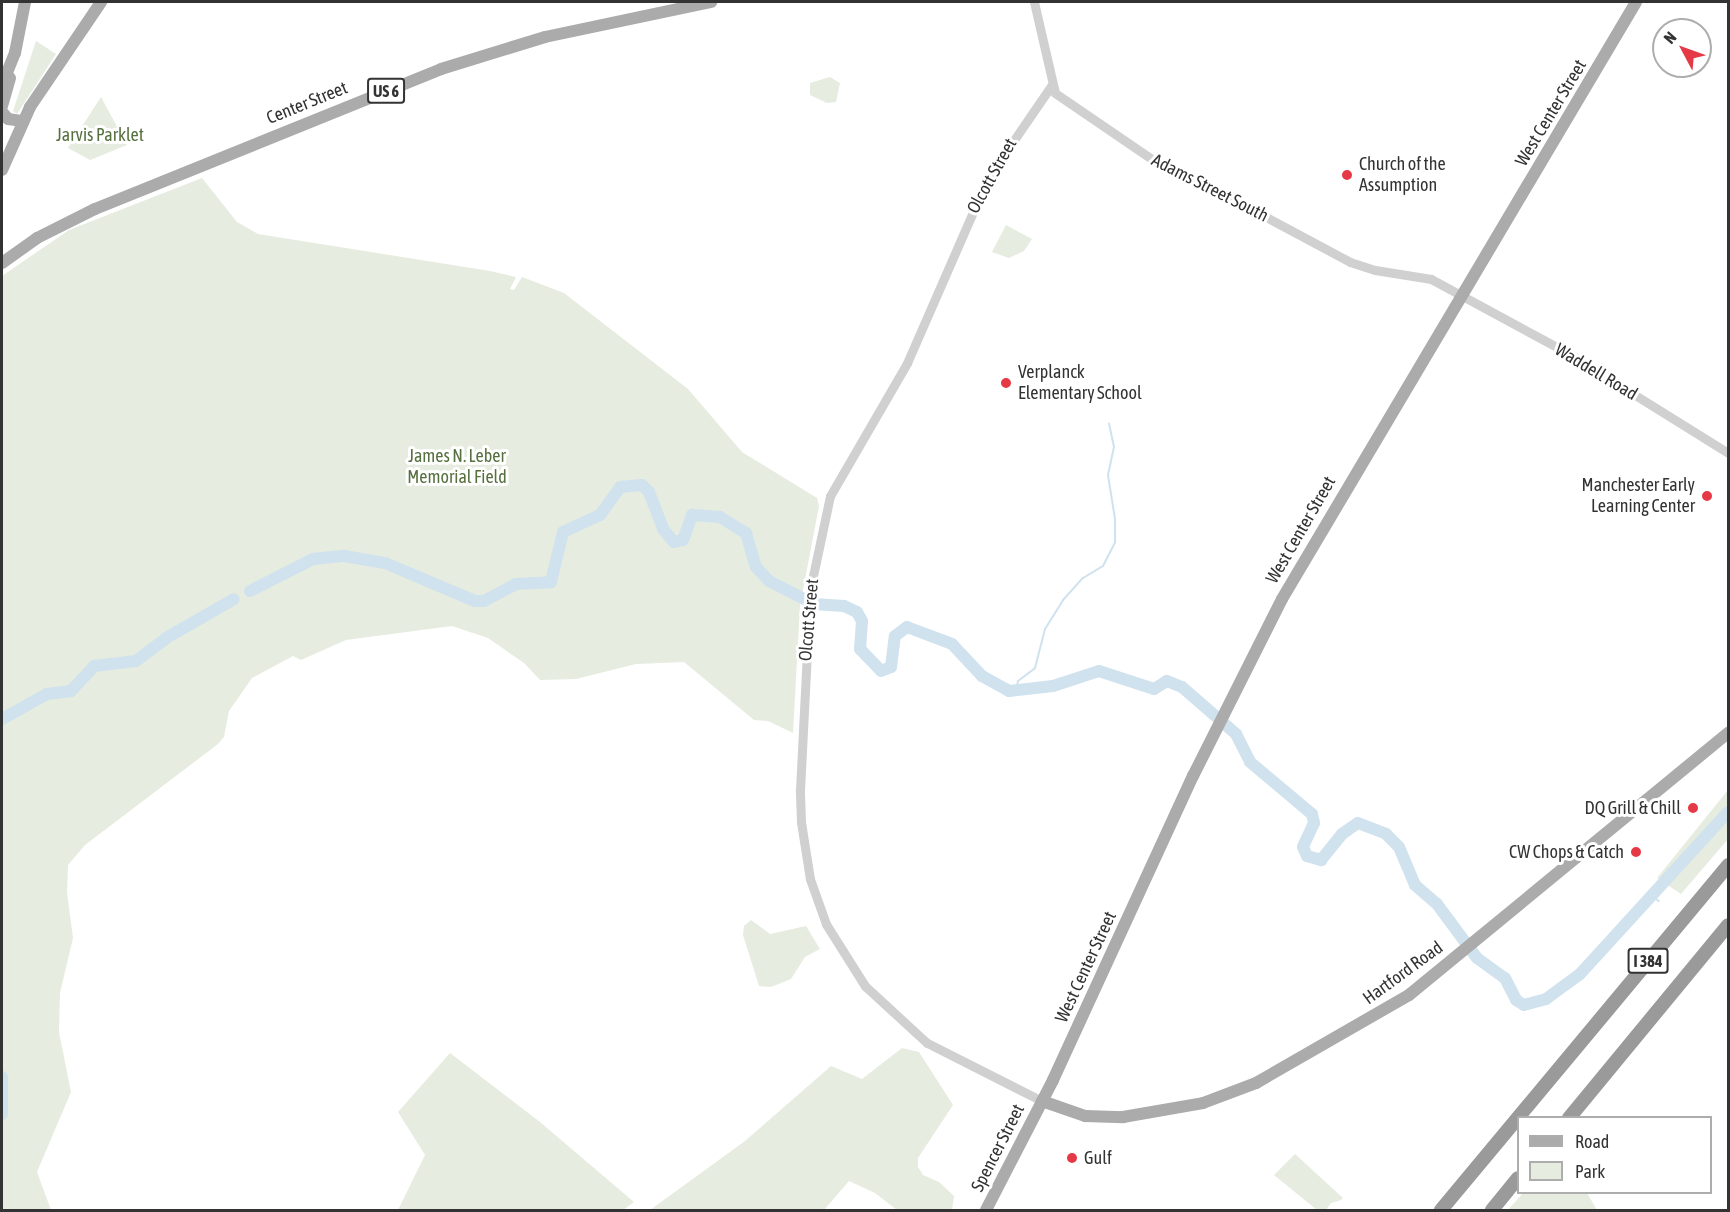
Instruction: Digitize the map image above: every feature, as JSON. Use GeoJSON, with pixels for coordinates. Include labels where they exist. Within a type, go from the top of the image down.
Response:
{"type":"FeatureCollection","features":[{"type":"Feature","properties":{"kind":"highway","name":"I 384"},"geometry":{"type":"LineString","coordinates":[[1520,1116],[1728,865]]}},
{"type":"Feature","properties":{"kind":"highway","name":"I 384"},"geometry":{"type":"LineString","coordinates":[[1571,1116],[1728,925]]}},
{"type":"Feature","properties":{"kind":"highway","name":"I 384"},"geometry":{"type":"LineString","coordinates":[[1442,1210],[1517,1120]]}},
{"type":"Feature","properties":{"kind":"highway"},"geometry":{"type":"LineString","coordinates":[[1492,1210],[1517,1179]]}},
{"type":"Feature","properties":{"kind":"main road"},"geometry":{"type":"LineString","coordinates":[[2,106],[26,2]]}},
{"type":"Feature","properties":{"kind":"main road"},"geometry":{"type":"LineString","coordinates":[[2,170],[23,121],[101,2]]}},
{"type":"Feature","properties":{"kind":"main road","name":"Center Street"},"geometry":{"type":"LineString","coordinates":[[2,263],[38,238],[95,209],[435,71],[544,37],[711,2]]}},
{"type":"Feature","properties":{"kind":"main road","name":"West Center Street"},"geometry":{"type":"LineString","coordinates":[[1042,1101],[1224,713],[1282,599],[1636,2]]}},
{"type":"Feature","properties":{"kind":"main road"},"geometry":{"type":"LineString","coordinates":[[2,85],[11,65]]}},
{"type":"Feature","properties":{"kind":"main road"},"geometry":{"type":"LineString","coordinates":[[2,112],[8,119],[23,121]]}},
{"type":"Feature","properties":{"kind":"main road","name":"Hartford Road"},"geometry":{"type":"LineString","coordinates":[[1042,1101],[1102,1118],[1223,1097],[1256,1083],[1389,1008],[1469,947],[1728,733]]}},
{"type":"Feature","properties":{"kind":"main road","name":"Spencer Street"},"geometry":{"type":"LineString","coordinates":[[986,1210],[1042,1101]]}},
{"type":"Feature","properties":{"kind":"street"},"geometry":{"type":"LineString","coordinates":[[1034,2],[1051,86]]}},
{"type":"Feature","properties":{"kind":"street","name":"Adams Street South"},"geometry":{"type":"LineString","coordinates":[[1051,86],[1061,99],[1168,170],[1206,186],[1350,261],[1375,270],[1420,275],[1461,296]]}},
{"type":"Feature","properties":{"kind":"street","name":"Olcott Street"},"geometry":{"type":"LineString","coordinates":[[1042,1101],[952,1058],[904,1026],[865,986],[826,924],[810,879],[801,822],[810,590],[819,536],[837,481],[906,363],[988,178],[1051,86]]}},
{"type":"Feature","properties":{"kind":"street","name":"Waddell Road"},"geometry":{"type":"LineString","coordinates":[[1461,296],[1566,352],[1728,453]]}},
{"type":"Feature","properties":{"kind":"green space"},"geometry":{"type":"Polygon","coordinates":[[[36,41],[56,54],[17,114],[13,111],[36,41]]]}},
{"type":"Feature","properties":{"kind":"green space"},"geometry":{"type":"Polygon","coordinates":[[[830,77],[840,83],[836,102],[827,103],[810,95],[810,83],[830,77]]]}},
{"type":"Feature","properties":{"kind":"green space","name":"Jarvis Parklet"},"geometry":{"type":"Polygon","coordinates":[[[101,97],[127,145],[90,160],[68,148],[101,97]]]}},
{"type":"Feature","properties":{"kind":"green space","name":"James N. Leber Memorial Field"},"geometry":{"type":"Polygon","coordinates":[[[202,178],[237,222],[258,234],[490,271],[516,277],[510,289],[514,290],[522,277],[564,293],[688,389],[742,452],[817,498],[819,506],[800,606],[793,733],[768,721],[754,720],[684,662],[636,664],[576,679],[540,680],[524,663],[488,638],[452,626],[346,640],[301,660],[293,656],[252,678],[229,711],[224,737],[218,744],[85,845],[68,865],[67,892],[73,938],[60,993],[59,1032],[71,1092],[37,1172],[51,1210],[2,1210],[2,276],[69,230],[202,178]]]}},
{"type":"Feature","properties":{"kind":"green space"},"geometry":{"type":"Polygon","coordinates":[[[1006,225],[1032,239],[1024,251],[1009,258],[992,252],[1006,225]]]}},
{"type":"Feature","properties":{"kind":"green space"},"geometry":{"type":"Polygon","coordinates":[[[1728,790],[1728,839],[1681,894],[1657,878],[1728,790]]]}},
{"type":"Feature","properties":{"kind":"green space"},"geometry":{"type":"Polygon","coordinates":[[[751,920],[770,934],[806,926],[820,949],[805,957],[791,979],[771,987],[759,986],[743,935],[744,926],[751,920]]]}},
{"type":"Feature","properties":{"kind":"green space"},"geometry":{"type":"Polygon","coordinates":[[[902,1048],[919,1052],[953,1105],[918,1158],[918,1167],[923,1175],[939,1182],[954,1196],[952,1210],[897,1210],[875,1193],[849,1181],[824,1210],[650,1210],[745,1141],[831,1066],[862,1079],[902,1048]]]}},
{"type":"Feature","properties":{"kind":"green space"},"geometry":{"type":"Polygon","coordinates":[[[450,1053],[540,1122],[634,1202],[623,1210],[398,1210],[425,1155],[398,1112],[450,1053]]]}},
{"type":"Feature","properties":{"kind":"green space"},"geometry":{"type":"Polygon","coordinates":[[[1295,1154],[1343,1198],[1331,1203],[1326,1210],[1317,1210],[1274,1175],[1295,1154]]]}},
{"type":"Feature","properties":{"kind":"green space"},"geometry":{"type":"Polygon","coordinates":[[[1522,1194],[1588,1194],[1597,1210],[1508,1210],[1522,1194]]]}},
{"type":"Feature","properties":{"kind":"waterway"},"geometry":{"type":"LineString","coordinates":[[1016,692],[1018,681],[1035,668],[1045,629],[1063,600],[1083,578],[1103,566],[1115,542],[1115,519],[1108,475],[1114,447],[1109,424]]}},
{"type":"Feature","properties":{"kind":"waterway"},"geometry":{"type":"LineString","coordinates":[[250,591],[313,559],[344,556],[385,563],[475,601],[484,601],[516,584],[551,582],[563,532],[600,515],[620,487],[642,485],[649,492],[663,529],[674,542],[683,540],[692,515],[720,517],[746,533],[756,567],[769,581],[814,604],[844,606],[857,612],[862,621],[860,649],[881,671],[891,667],[895,636],[907,627],[952,644],[982,676],[1009,691],[1053,686],[1099,671],[1154,689],[1167,681],[1182,687],[1236,734],[1250,762],[1312,814],[1314,823],[1303,847],[1307,856],[1321,860],[1342,834],[1358,823],[1386,834],[1399,847],[1415,885],[1437,904],[1477,958],[1505,978],[1516,1000],[1524,1005],[1546,999],[1580,974],[1728,812]]}},
{"type":"Feature","properties":{"kind":"waterway"},"geometry":{"type":"LineString","coordinates":[[2,719],[47,694],[71,691],[94,666],[136,661],[166,638],[234,599]]}},
{"type":"Feature","properties":{"kind":"waterway"},"geometry":{"type":"LineString","coordinates":[[1652,897],[1659,901]]}},
{"type":"Feature","properties":{"kind":"waterway"},"geometry":{"type":"LineString","coordinates":[[2,1077],[2,1114]]}},
{"type":"Feature","properties":{"kind":"place","name":"Church of the Assumption"},"geometry":{"type":"Point","coordinates":[1347,175]}},
{"type":"Feature","properties":{"kind":"place","name":"Verplanck Elementary School"},"geometry":{"type":"Point","coordinates":[1006,383]}},
{"type":"Feature","properties":{"kind":"place","name":"Manchester Early Learning Center"},"geometry":{"type":"Point","coordinates":[1707,496]}},
{"type":"Feature","properties":{"kind":"place","name":"DQ Grill & Chill"},"geometry":{"type":"Point","coordinates":[1693,808]}},
{"type":"Feature","properties":{"kind":"place","name":"CW Chops & Catch"},"geometry":{"type":"Point","coordinates":[1636,852]}},
{"type":"Feature","properties":{"kind":"place","name":"Gulf"},"geometry":{"type":"Point","coordinates":[1072,1158]}}]}
